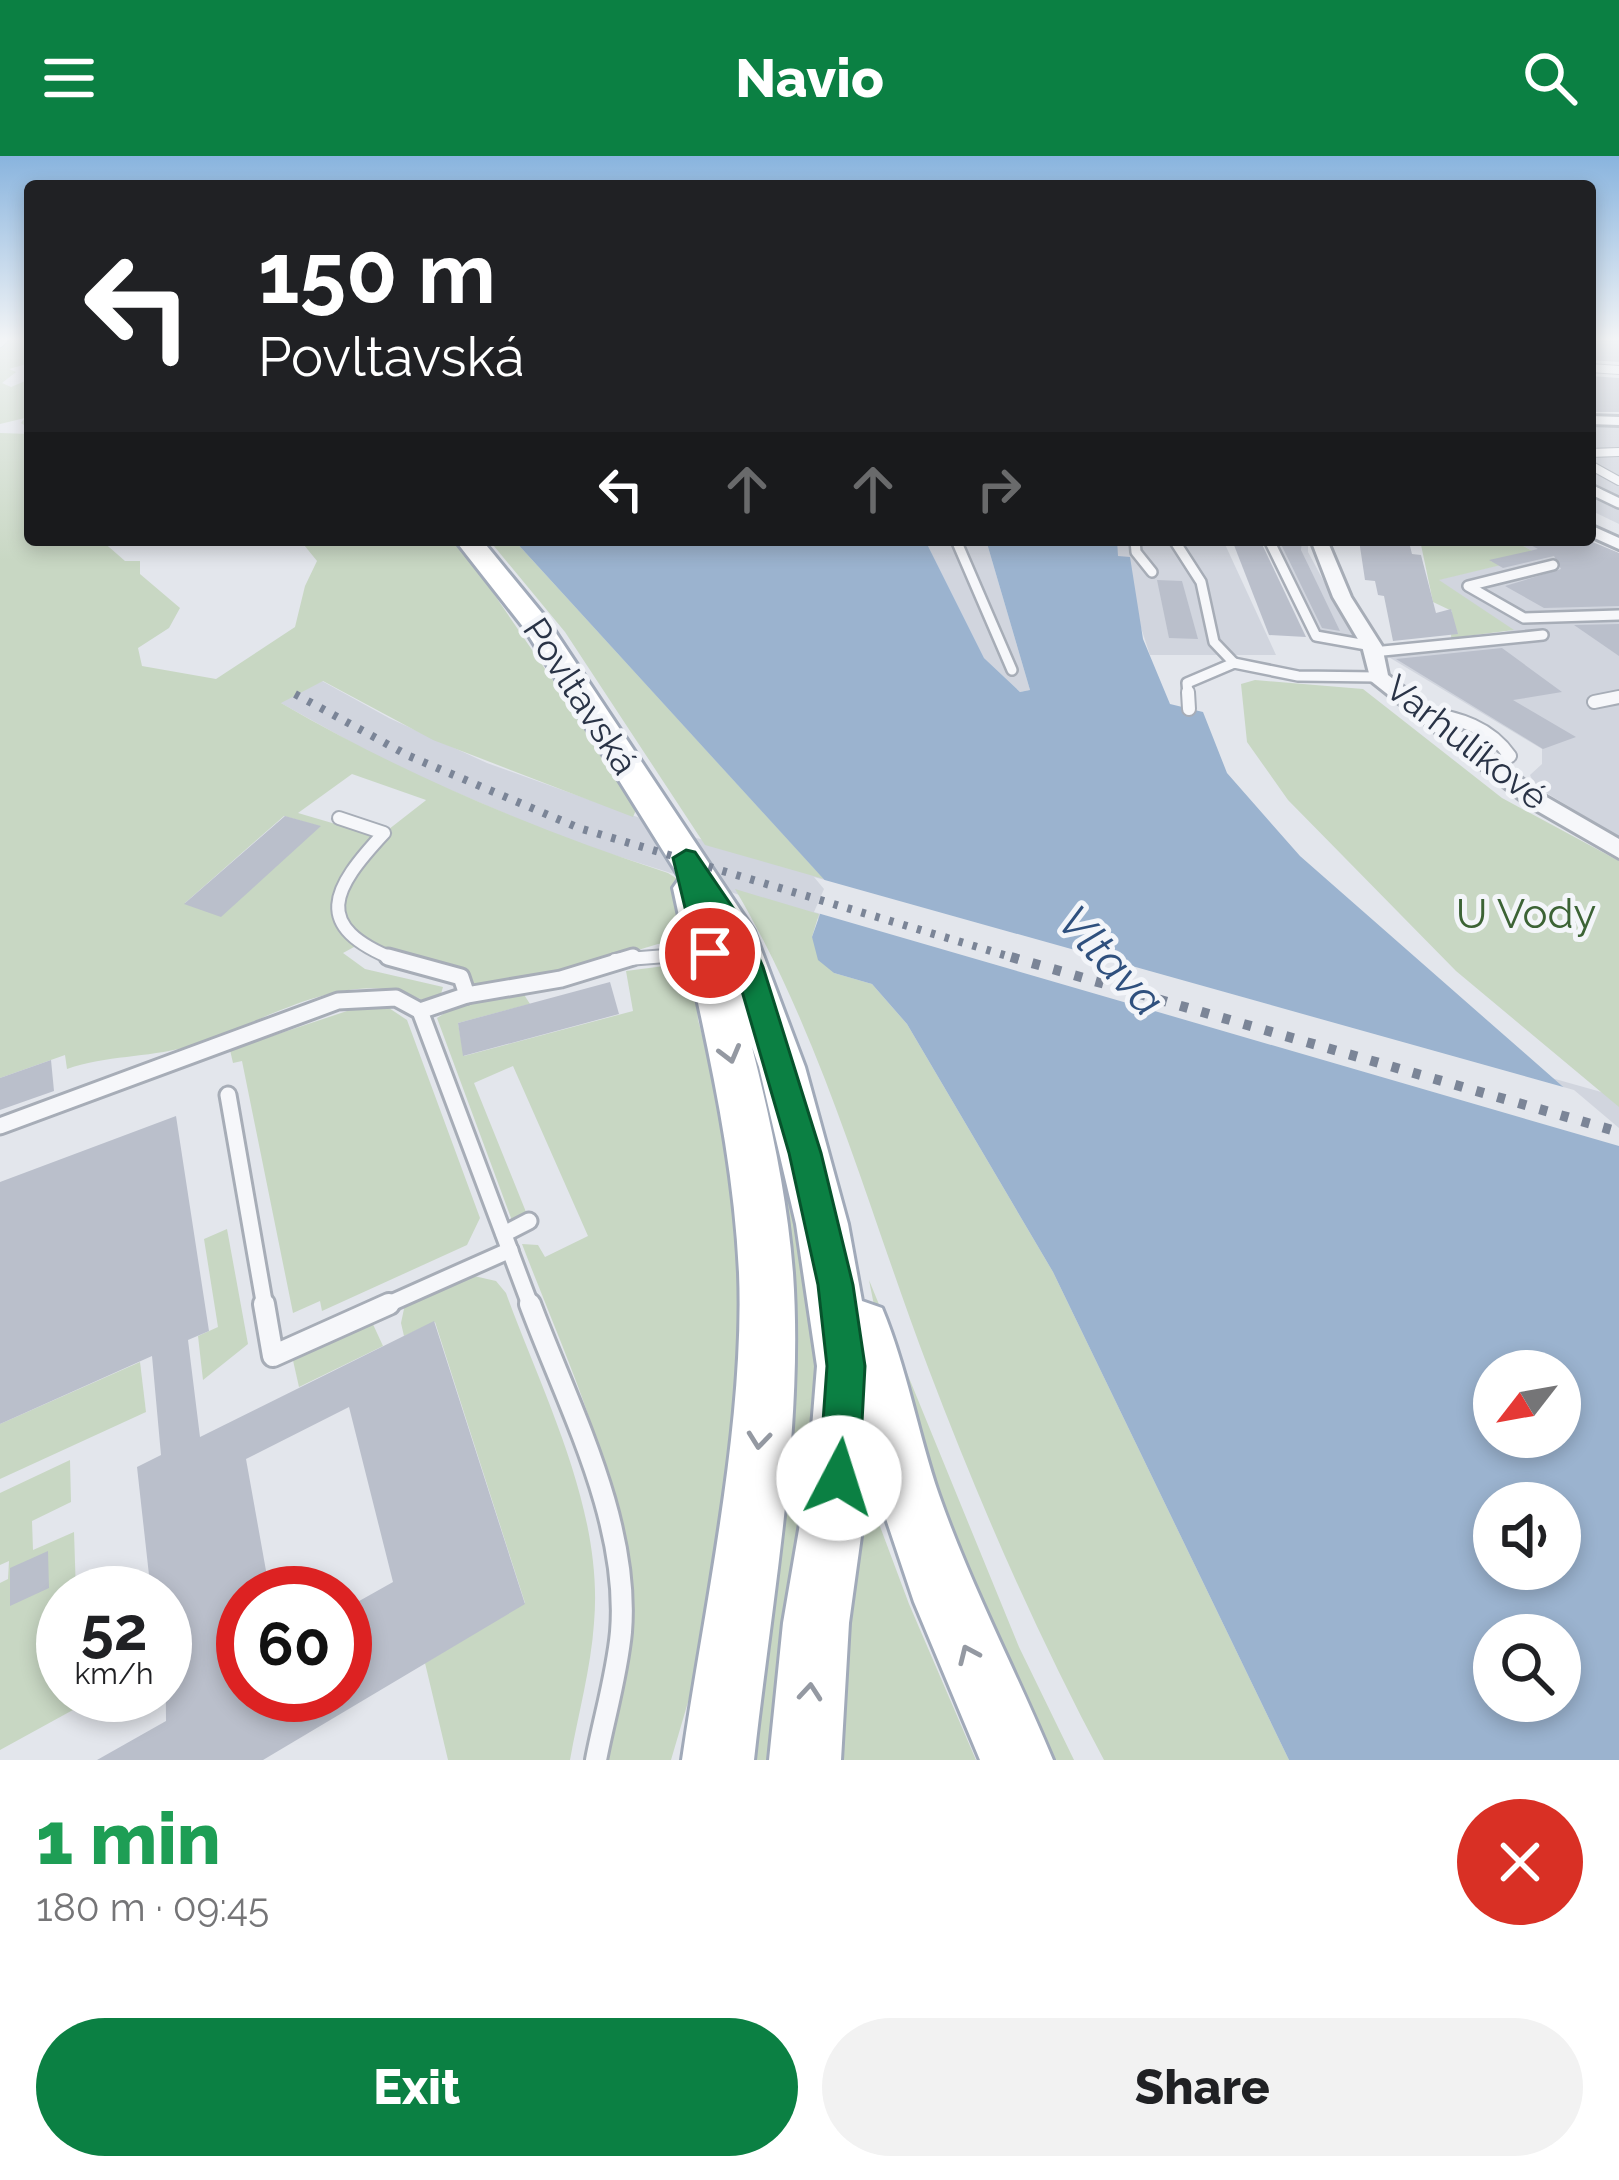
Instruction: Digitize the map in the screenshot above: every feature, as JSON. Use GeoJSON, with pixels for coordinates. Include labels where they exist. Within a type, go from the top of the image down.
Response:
{"type":"FeatureCollection","features":[{"type":"Feature","properties":{"kind":"main road","name":"Povltavská"},"geometry":{"type":"LineString","coordinates":[[473,546],[536,624],[734,931],[763,1003],[796,1117],[835,1285],[846,1366],[839,1478],[816,1623],[805,1760]]}},
{"type":"Feature","properties":{"kind":"main road","name":"Povltavská"},"geometry":{"type":"LineString","coordinates":[[686,858],[754,1153],[767,1318],[751,1516],[718,1760]]}},
{"type":"Feature","properties":{"kind":"main road"},"geometry":{"type":"LineString","coordinates":[[796,1117],[846,1260],[890,1439],[915,1518],[955,1624],[1018,1760]]}},
{"type":"Feature","properties":{"kind":"street","name":"Varhulíkové"},"geometry":{"type":"LineString","coordinates":[[1321,546],[1342,597],[1373,649],[1378,676],[1491,768],[1619,850]]}},
{"type":"Feature","properties":{"kind":"lane"},"geometry":{"type":"LineString","coordinates":[[959,546],[1012,670]]}},
{"type":"Feature","properties":{"kind":"lane"},"geometry":{"type":"LineString","coordinates":[[1136,546],[1152,572]]}},
{"type":"Feature","properties":{"kind":"lane"},"geometry":{"type":"LineString","coordinates":[[1178,546],[1201,582],[1214,642],[1234,663]]}},
{"type":"Feature","properties":{"kind":"lane"},"geometry":{"type":"LineString","coordinates":[[1272,546],[1316,636],[1329,642],[1373,649],[1543,635]]}},
{"type":"Feature","properties":{"kind":"lane"},"geometry":{"type":"LineString","coordinates":[[1553,566],[1468,586],[1524,618],[1619,615]]}},
{"type":"Feature","properties":{"kind":"lane"},"geometry":{"type":"LineString","coordinates":[[1189,709],[1187,683],[1234,663],[1298,676],[1378,676]]}},
{"type":"Feature","properties":{"kind":"lane"},"geometry":{"type":"LineString","coordinates":[[1594,702],[1619,697]]}},
{"type":"Feature","properties":{"kind":"lane"},"geometry":{"type":"LineString","coordinates":[[339,818],[384,833],[350,864],[337,891],[338,914],[350,940],[400,965],[461,977],[466,995]]}},
{"type":"Feature","properties":{"kind":"lane"},"geometry":{"type":"LineString","coordinates":[[420,1011],[466,995],[561,979],[622,958],[710,953]]}},
{"type":"Feature","properties":{"kind":"lane"},"geometry":{"type":"LineString","coordinates":[[0,1126],[338,1001],[397,998],[420,1011],[597,1484],[618,1556],[621,1632],[596,1760]]}},
{"type":"Feature","properties":{"kind":"lane"},"geometry":{"type":"LineString","coordinates":[[228,1095],[273,1357],[507,1242],[529,1221]]}},
{"type":"Feature","properties":{"kind":"shaded area"},"geometry":{"type":"Polygon","coordinates":[[[1596,426],[1619,427],[1619,524],[1596,513],[1596,426]]]}},
{"type":"Feature","properties":{"kind":"shaded area"},"geometry":{"type":"Polygon","coordinates":[[[928,546],[988,546],[1030,690],[1020,692],[984,658],[928,546]]]}},
{"type":"Feature","properties":{"kind":"shaded area"},"geometry":{"type":"Polygon","coordinates":[[[1226,546],[1276,655],[1150,655],[1115,549],[1226,546]]]}},
{"type":"Feature","properties":{"kind":"shaded area"},"geometry":{"type":"Polygon","coordinates":[[[1271,546],[1308,546],[1356,641],[1314,640],[1271,546]]]}},
{"type":"Feature","properties":{"kind":"shaded area"},"geometry":{"type":"Polygon","coordinates":[[[1523,546],[1578,546],[1619,567],[1619,837],[1535,786],[1530,775],[1542,764],[1542,749],[1387,656],[1492,643],[1488,636],[1512,630],[1437,580],[1539,555],[1523,546]]]}},
{"type":"Feature","properties":{"kind":"shaded area"},"geometry":{"type":"Polygon","coordinates":[[[322,681],[487,763],[693,837],[1619,1097],[1619,1148],[774,906],[567,840],[394,766],[279,702],[322,681]]]}},
{"type":"Feature","properties":{"kind":"green space"},"geometry":{"type":"Polygon","coordinates":[[[0,412],[24,412],[24,418],[0,424],[0,412]]]}},
{"type":"Feature","properties":{"kind":"green space"},"geometry":{"type":"Polygon","coordinates":[[[0,433],[24,434],[24,546],[108,546],[125,561],[140,561],[140,574],[180,608],[169,628],[138,648],[142,666],[216,679],[295,627],[317,561],[305,546],[461,546],[638,805],[633,817],[433,740],[323,681],[281,703],[470,798],[668,873],[679,880],[691,944],[658,944],[552,976],[467,987],[365,941],[343,953],[365,969],[443,987],[440,997],[426,1002],[397,991],[336,992],[186,1047],[67,1069],[65,1055],[0,1078],[0,433]],[[352,774],[298,813],[373,835],[384,833],[426,800],[352,774]],[[284,816],[185,904],[319,826],[284,816]]]}},
{"type":"Feature","properties":{"kind":"green space"},"geometry":{"type":"Polygon","coordinates":[[[494,546],[519,546],[824,879],[705,845],[565,632],[494,546]]]}},
{"type":"Feature","properties":{"kind":"green space"},"geometry":{"type":"Polygon","coordinates":[[[1421,546],[1524,546],[1541,556],[1491,561],[1501,565],[1439,580],[1514,630],[1451,638],[1452,611],[1433,602],[1421,546]]]}},
{"type":"Feature","properties":{"kind":"green space","name":"U Vody"},"geometry":{"type":"Polygon","coordinates":[[[1255,680],[1363,689],[1502,798],[1619,861],[1619,1107],[1456,971],[1288,800],[1247,742],[1241,684],[1255,680]]]}},
{"type":"Feature","properties":{"kind":"green space"},"geometry":{"type":"Polygon","coordinates":[[[735,889],[819,914],[812,937],[834,973],[872,984],[907,1024],[1053,1272],[1289,1760],[1104,1760],[989,1518],[929,1370],[819,1065],[735,889]]]}},
{"type":"Feature","properties":{"kind":"green space"},"geometry":{"type":"Polygon","coordinates":[[[672,965],[695,971],[698,1020],[732,1145],[742,1329],[713,1617],[671,1760],[601,1760],[625,1680],[626,1566],[602,1457],[522,1244],[538,1245],[545,1257],[588,1236],[513,1066],[474,1083],[526,1212],[514,1226],[437,1018],[464,1001],[523,993],[530,1004],[458,1023],[464,1056],[633,1011],[626,971],[672,965]]]}},
{"type":"Feature","properties":{"kind":"green space"},"geometry":{"type":"Polygon","coordinates":[[[365,1005],[389,1008],[407,1020],[480,1218],[467,1245],[322,1311],[320,1301],[293,1313],[242,1061],[233,1063],[230,1050],[365,1005]]]}},
{"type":"Feature","properties":{"kind":"green space"},"geometry":{"type":"Polygon","coordinates":[[[756,1044],[831,1342],[797,1526],[774,1760],[746,1760],[783,1201],[765,1099],[749,1051],[756,1044]]]}},
{"type":"Feature","properties":{"kind":"green space"},"geometry":{"type":"Polygon","coordinates":[[[227,1229],[248,1344],[203,1380],[198,1336],[218,1327],[204,1239],[227,1229]]]}},
{"type":"Feature","properties":{"kind":"green space"},"geometry":{"type":"Polygon","coordinates":[[[474,1276],[496,1281],[506,1293],[568,1454],[590,1538],[594,1623],[570,1760],[448,1760],[425,1663],[525,1603],[435,1322],[404,1336],[401,1323],[405,1304],[474,1276]]]}},
{"type":"Feature","properties":{"kind":"green space"},"geometry":{"type":"Polygon","coordinates":[[[869,1280],[1019,1647],[1074,1760],[1043,1760],[887,1371],[869,1280]]]}},
{"type":"Feature","properties":{"kind":"green space"},"geometry":{"type":"Polygon","coordinates":[[[371,1320],[383,1346],[299,1387],[292,1356],[371,1320]]]}},
{"type":"Feature","properties":{"kind":"green space"},"geometry":{"type":"Polygon","coordinates":[[[140,1362],[146,1412],[0,1479],[0,1424],[140,1362]]]}},
{"type":"Feature","properties":{"kind":"green space"},"geometry":{"type":"Polygon","coordinates":[[[70,1460],[71,1502],[32,1521],[33,1550],[74,1532],[75,1566],[36,1566],[36,1722],[51,1722],[0,1750],[0,1583],[8,1579],[9,1561],[0,1565],[0,1493],[70,1460]]]}},
{"type":"Feature","properties":{"kind":"green space"},"geometry":{"type":"Polygon","coordinates":[[[866,1489],[976,1760],[835,1760],[847,1592],[866,1489]]]}},
{"type":"Feature","properties":{"kind":"water","name":"Vltava"},"geometry":{"type":"Polygon","coordinates":[[[519,546],[928,546],[984,658],[1020,692],[1030,690],[988,546],[1117,546],[1118,556],[1130,557],[1143,639],[1170,704],[1203,712],[1227,773],[1300,856],[1619,1136],[1619,1760],[1289,1760],[1053,1272],[907,1024],[872,984],[834,973],[818,960],[812,937],[830,886],[519,546]]]}},
{"type":"Feature","properties":{"kind":"pier"},"geometry":{"type":"Polygon","coordinates":[[[814,877],[1574,1090],[1619,1128],[1619,1146],[814,912],[824,889],[814,877]]]}},
{"type":"Feature","properties":{"kind":"building"},"geometry":{"type":"Polygon","coordinates":[[[1596,543],[1619,553],[1619,606],[1544,608],[1505,586],[1561,569],[1554,556],[1503,568],[1489,560],[1538,549],[1532,546],[1596,543]]]}},
{"type":"Feature","properties":{"kind":"building"},"geometry":{"type":"Polygon","coordinates":[[[1234,546],[1263,546],[1306,637],[1269,635],[1234,546]]]}},
{"type":"Feature","properties":{"kind":"building"},"geometry":{"type":"Polygon","coordinates":[[[1282,546],[1301,546],[1340,631],[1322,628],[1282,546]]]}},
{"type":"Feature","properties":{"kind":"building"},"geometry":{"type":"Polygon","coordinates":[[[1360,546],[1410,546],[1412,554],[1421,555],[1436,613],[1451,609],[1458,634],[1393,641],[1384,596],[1378,595],[1375,581],[1365,580],[1360,546]]]}},
{"type":"Feature","properties":{"kind":"building"},"geometry":{"type":"Polygon","coordinates":[[[1157,580],[1182,581],[1198,639],[1169,638],[1157,580]]]}},
{"type":"Feature","properties":{"kind":"building"},"geometry":{"type":"Polygon","coordinates":[[[1619,624],[1619,656],[1574,625],[1619,624]]]}},
{"type":"Feature","properties":{"kind":"building"},"geometry":{"type":"Polygon","coordinates":[[[1502,648],[1562,692],[1513,700],[1576,737],[1543,749],[1396,659],[1502,648]]]}},
{"type":"Feature","properties":{"kind":"building"},"geometry":{"type":"Polygon","coordinates":[[[285,816],[321,826],[221,917],[184,904],[285,816]]]}},
{"type":"Feature","properties":{"kind":"building"},"geometry":{"type":"Polygon","coordinates":[[[610,982],[619,1014],[463,1056],[458,1023],[610,982]]]}},
{"type":"Feature","properties":{"kind":"building"},"geometry":{"type":"Polygon","coordinates":[[[51,1060],[54,1091],[0,1110],[0,1078],[51,1060]]]}},
{"type":"Feature","properties":{"kind":"building"},"geometry":{"type":"Polygon","coordinates":[[[176,1116],[209,1331],[188,1340],[200,1437],[434,1321],[525,1604],[372,1695],[372,1594],[393,1582],[349,1407],[246,1459],[265,1566],[216,1566],[216,1722],[327,1722],[263,1760],[97,1760],[164,1722],[192,1722],[192,1566],[148,1566],[137,1467],[161,1455],[152,1356],[0,1424],[0,1182],[176,1116]]]}},
{"type":"Feature","properties":{"kind":"building"},"geometry":{"type":"Polygon","coordinates":[[[48,1551],[48,1566],[36,1566],[36,1594],[10,1606],[10,1568],[48,1551]]]}},
{"type":"Feature","properties":{"kind":"railway"},"geometry":{"type":"LineString","coordinates":[[295,694],[409,756],[579,828],[1021,960]]}},
{"type":"Feature","properties":{"kind":"railway"},"geometry":{"type":"LineString","coordinates":[[1011,957],[1619,1132]]}},
{"type":"Feature","properties":{"kind":"route"},"geometry":{"type":"LineString","coordinates":[[710,953],[686,858],[734,931],[749,967],[805,1153],[835,1285],[846,1366],[839,1478]]}}]}
